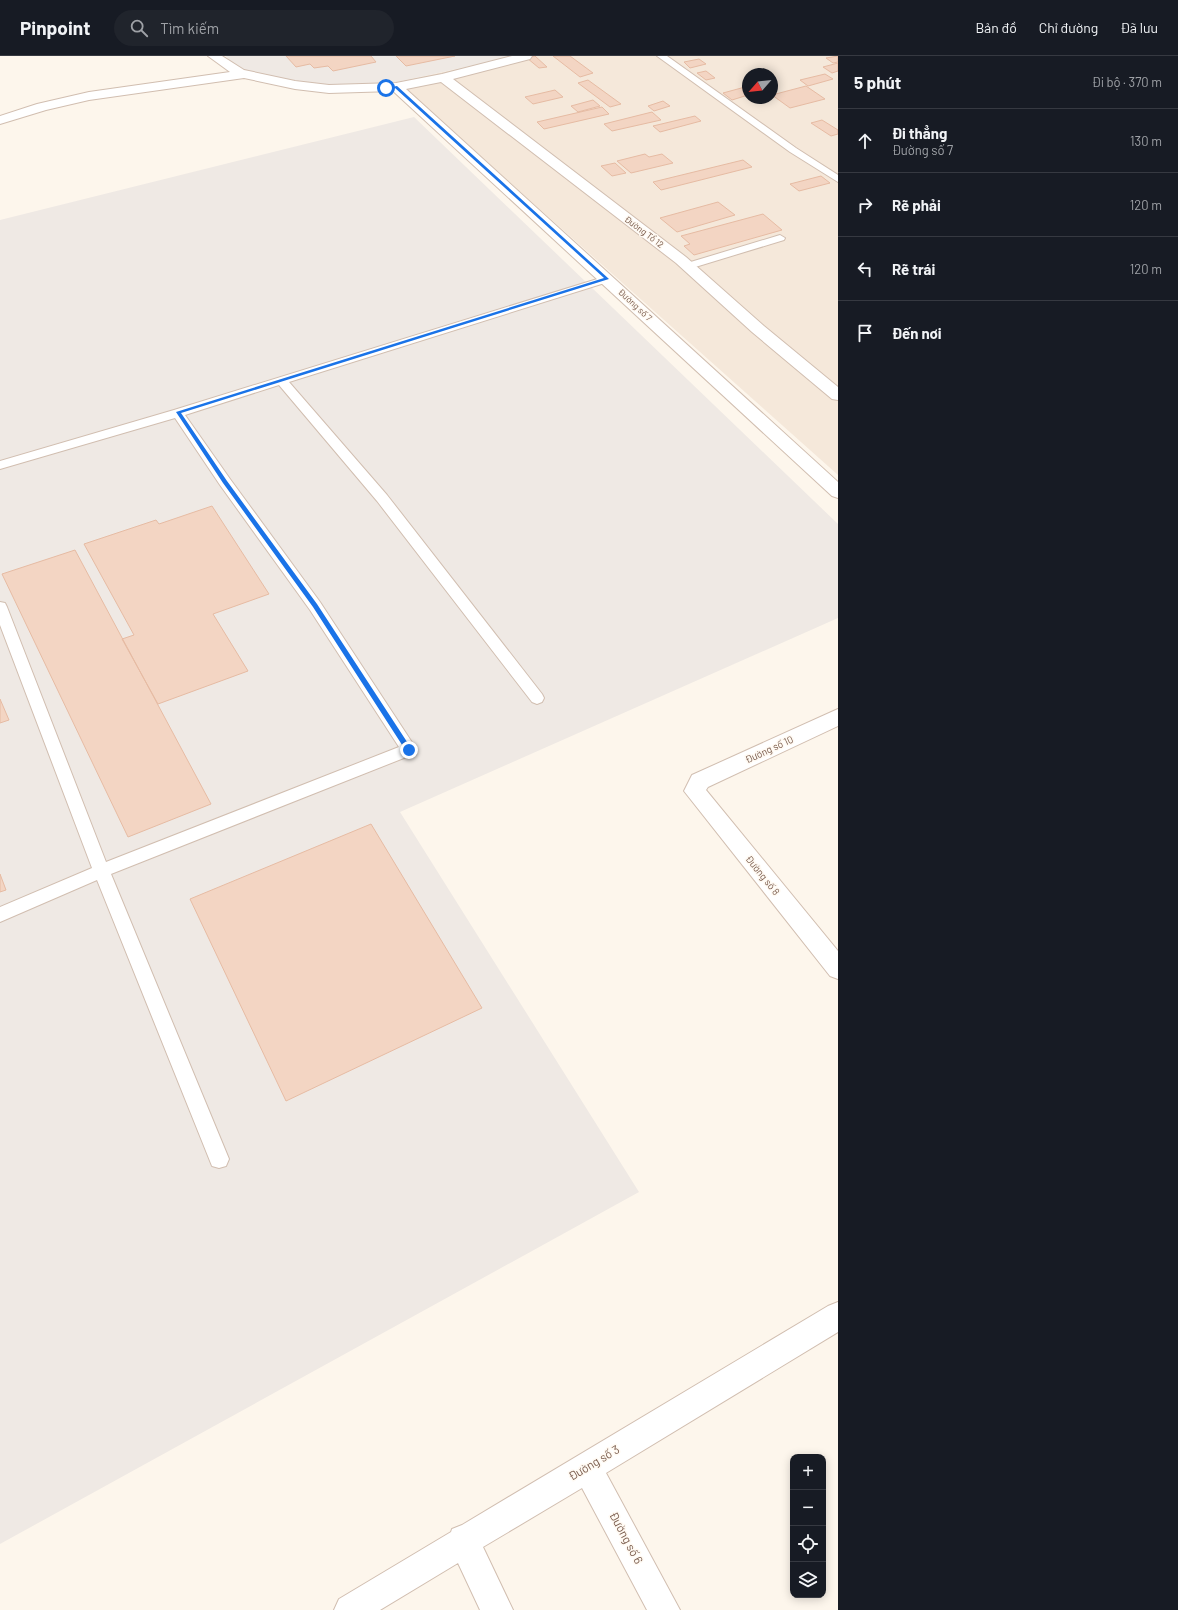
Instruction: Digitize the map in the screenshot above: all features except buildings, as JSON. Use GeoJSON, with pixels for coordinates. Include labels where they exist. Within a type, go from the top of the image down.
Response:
{"type":"FeatureCollection","features":[{"type":"Feature","properties":{"kind":"street"},"geometry":{"type":"LineString","coordinates":[[214,56],[243,74],[295,85],[329,89],[396,87],[443,78],[526,56]]}},
{"type":"Feature","properties":{"kind":"street"},"geometry":{"type":"LineString","coordinates":[[0,120],[42,107],[89,96],[243,74]]}},
{"type":"Feature","properties":{"kind":"street","name":"Đường Tổ 12"},"geometry":{"type":"LineString","coordinates":[[443,78],[688,266],[758,329],[838,395]]}},
{"type":"Feature","properties":{"kind":"street","name":"Đường số 7"},"geometry":{"type":"LineString","coordinates":[[396,87],[838,492]]}},
{"type":"Feature","properties":{"kind":"street","name":"Đường số 10"},"geometry":{"type":"LineString","coordinates":[[700,780],[838,717]]}},
{"type":"Feature","properties":{"kind":"street","name":"Đường số 8"},"geometry":{"type":"LineString","coordinates":[[700,780],[695,791],[837,967]]}},
{"type":"Feature","properties":{"kind":"street","name":"Đường số 3"},"geometry":{"type":"LineString","coordinates":[[350,1610],[463,1540],[838,1316]]}},
{"type":"Feature","properties":{"kind":"street","name":"Đường số 6"},"geometry":{"type":"LineString","coordinates":[[587,1467],[664,1610]]}},
{"type":"Feature","properties":{"kind":"street"},"geometry":{"type":"LineString","coordinates":[[463,1540],[497,1610]]}},
{"type":"Feature","properties":{"kind":"lane"},"geometry":{"type":"LineString","coordinates":[[661,56],[793,150],[838,179]]}},
{"type":"Feature","properties":{"kind":"lane"},"geometry":{"type":"LineString","coordinates":[[688,266],[780,238]]}},
{"type":"Feature","properties":{"kind":"lane"},"geometry":{"type":"LineString","coordinates":[[0,464],[178,412],[607,279]]}},
{"type":"Feature","properties":{"kind":"lane"},"geometry":{"type":"LineString","coordinates":[[281,380],[382,498],[537,698]]}},
{"type":"Feature","properties":{"kind":"lane"},"geometry":{"type":"LineString","coordinates":[[0,915],[101,871],[409,750],[315,606],[225,482],[178,412]]}},
{"type":"Feature","properties":{"kind":"lane"},"geometry":{"type":"LineString","coordinates":[[0,607],[101,871],[219,1159]]}},
{"type":"Feature","properties":{"kind":"shaded area"},"geometry":{"type":"Polygon","coordinates":[[[226,56],[516,56],[397,82],[339,87],[293,82],[237,70],[226,56]]]}},
{"type":"Feature","properties":{"kind":"shaded area"},"geometry":{"type":"Polygon","coordinates":[[[516,56],[838,56],[838,475],[397,82],[516,56]]]}},
{"type":"Feature","properties":{"kind":"shaded area"},"geometry":{"type":"Polygon","coordinates":[[[414,117],[838,524],[838,618],[400,812],[639,1192],[0,1544],[0,220],[414,117]]]}},
{"type":"Feature","properties":{"kind":"route"},"geometry":{"type":"LineString","coordinates":[[386,88],[396,87],[607,279],[178,412],[225,482],[315,606],[409,750]]}}]}
